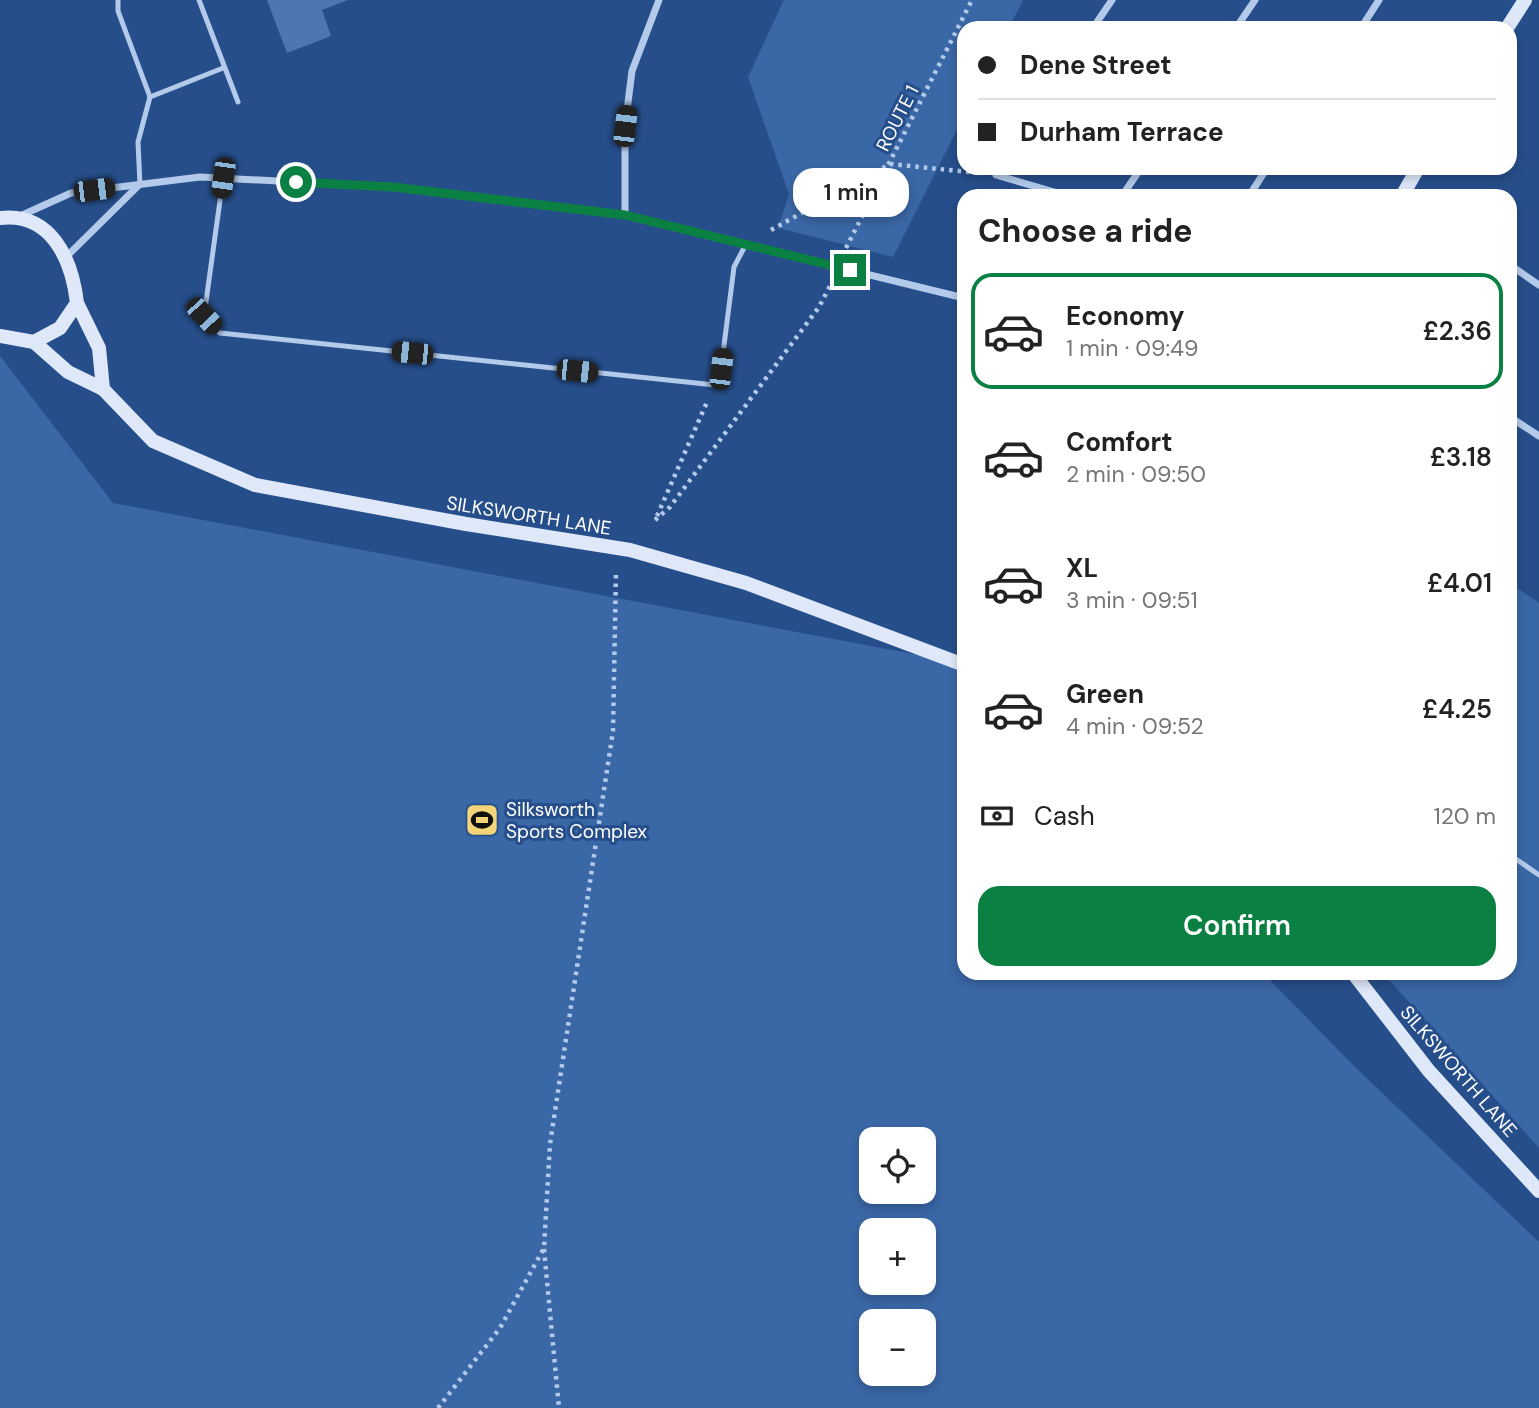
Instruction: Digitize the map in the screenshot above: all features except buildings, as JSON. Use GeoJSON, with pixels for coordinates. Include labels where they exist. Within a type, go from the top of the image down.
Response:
{"type":"FeatureCollection","features":[{"type":"Feature","properties":{"kind":"street"},"geometry":{"type":"LineString","coordinates":[[625,215],[625,126],[632,71],[659,0]]}},
{"type":"Feature","properties":{"kind":"street"},"geometry":{"type":"LineString","coordinates":[[1098,21],[1112,0]]}},
{"type":"Feature","properties":{"kind":"street"},"geometry":{"type":"LineString","coordinates":[[1241,21],[1255,0]]}},
{"type":"Feature","properties":{"kind":"street"},"geometry":{"type":"LineString","coordinates":[[1366,21],[1379,0]]}},
{"type":"Feature","properties":{"kind":"street"},"geometry":{"type":"LineString","coordinates":[[1512,21],[1525,0]]}},
{"type":"Feature","properties":{"kind":"street"},"geometry":{"type":"LineString","coordinates":[[1009,175],[1048,189]]}},
{"type":"Feature","properties":{"kind":"street"},"geometry":{"type":"LineString","coordinates":[[0,218],[20,216],[71,193],[200,177],[393,187],[625,215],[957,297]]}},
{"type":"Feature","properties":{"kind":"street"},"geometry":{"type":"LineString","coordinates":[[65,258],[139,185]]}},
{"type":"Feature","properties":{"kind":"street"},"geometry":{"type":"LineString","coordinates":[[20,216],[50,233],[74,273],[77,303],[99,348],[103,389]]}},
{"type":"Feature","properties":{"kind":"street"},"geometry":{"type":"LineString","coordinates":[[1517,270],[1539,285]]}},
{"type":"Feature","properties":{"kind":"street"},"geometry":{"type":"LineString","coordinates":[[0,336],[34,342],[60,328],[77,303]]}},
{"type":"Feature","properties":{"kind":"street","name":"SILKSWORTH LANE"},"geometry":{"type":"LineString","coordinates":[[34,342],[68,372],[103,389],[153,441],[255,485],[630,551],[746,583],[957,662]]}},
{"type":"Feature","properties":{"kind":"street"},"geometry":{"type":"LineString","coordinates":[[1517,422],[1539,436]]}},
{"type":"Feature","properties":{"kind":"street","name":"SILKSWORTH LANE"},"geometry":{"type":"LineString","coordinates":[[1358,980],[1429,1071],[1539,1191]]}},
{"type":"Feature","properties":{"kind":"lane"},"geometry":{"type":"LineString","coordinates":[[118,0],[118,11],[150,97],[138,142],[139,185]]}},
{"type":"Feature","properties":{"kind":"lane"},"geometry":{"type":"LineString","coordinates":[[199,0],[238,102]]}},
{"type":"Feature","properties":{"kind":"lane"},"geometry":{"type":"LineString","coordinates":[[150,97],[223,68]]}},
{"type":"Feature","properties":{"kind":"lane"},"geometry":{"type":"LineString","coordinates":[[223,178],[204,316],[220,333],[715,385],[721,369],[734,267],[746,244]]}},
{"type":"Feature","properties":{"kind":"lane"},"geometry":{"type":"LineString","coordinates":[[1517,860],[1539,875]]}},
{"type":"Feature","properties":{"kind":"path","name":"ROUTE 1"},"geometry":{"type":"LineString","coordinates":[[962,21],[972,0]]}},
{"type":"Feature","properties":{"kind":"path","name":"ROUTE 1"},"geometry":{"type":"LineString","coordinates":[[846,248],[957,30]]}},
{"type":"Feature","properties":{"kind":"path"},"geometry":{"type":"LineString","coordinates":[[746,244],[890,164],[957,168]]}},
{"type":"Feature","properties":{"kind":"path"},"geometry":{"type":"LineString","coordinates":[[715,385],[655,520],[670,507],[755,394],[819,307],[831,283]]}},
{"type":"Feature","properties":{"kind":"path"},"geometry":{"type":"LineString","coordinates":[[559,1408],[544,1248],[550,1143],[613,731],[617,566]]}},
{"type":"Feature","properties":{"kind":"path"},"geometry":{"type":"LineString","coordinates":[[438,1408],[500,1328],[544,1248]]}},
{"type":"Feature","properties":{"kind":"shaded area"},"geometry":{"type":"Polygon","coordinates":[[[784,0],[1023,0],[1012,21],[957,21],[957,130],[893,257],[778,228],[789,194],[748,77],[784,0]]]}},
{"type":"Feature","properties":{"kind":"shaded area","name":"Silksworth Sports Complex"},"geometry":{"type":"Polygon","coordinates":[[[0,356],[113,503],[957,662],[957,980],[1270,980],[1357,1069],[1539,1242],[1539,1408],[0,1408],[0,356]]]}},
{"type":"Feature","properties":{"kind":"shaded area"},"geometry":{"type":"Polygon","coordinates":[[[1517,588],[1539,603],[1539,1148],[1389,980],[1517,980],[1517,588]]]}},
{"type":"Feature","properties":{"kind":"place","name":"Silksworth Sports Complex"},"geometry":{"type":"Point","coordinates":[482,820]}},
{"type":"Feature","properties":{"kind":"route"},"geometry":{"type":"LineString","coordinates":[[296,182],[393,187],[625,215],[850,270]]}}]}
